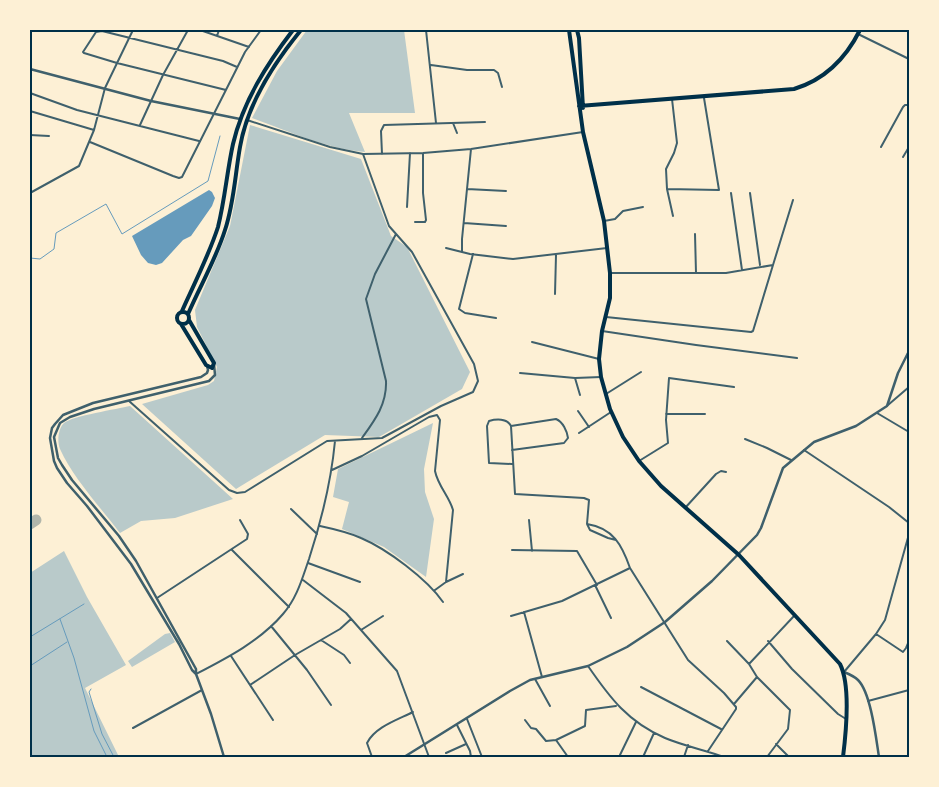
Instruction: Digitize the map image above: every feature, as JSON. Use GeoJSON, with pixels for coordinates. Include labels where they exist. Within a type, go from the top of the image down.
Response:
{"type":"FeatureCollection","features":[{"type":"Feature","properties":{"kind":"highway"},"geometry":{"type":"LineString","coordinates":[[293,30],[266,68],[240,119],[233,145],[224,203],[217,230],[182,311],[178,313],[176,318],[206,365],[212,368],[214,363],[188,320],[188,314],[225,230],[231,208],[240,146],[246,120],[272,73],[301,30]]}},
{"type":"Feature","properties":{"kind":"highway"},"geometry":{"type":"LineString","coordinates":[[569,30],[581,106]]}},
{"type":"Feature","properties":{"kind":"highway"},"geometry":{"type":"LineString","coordinates":[[577,30],[579,38],[583,132],[604,221],[610,273],[610,298],[602,331],[599,359],[601,377],[612,411],[623,437],[639,461],[661,486],[739,555],[834,657],[844,672],[846,719],[842,757]]}},
{"type":"Feature","properties":{"kind":"highway"},"geometry":{"type":"LineString","coordinates":[[581,106],[794,89],[806,85],[828,72],[846,52],[859,32]]}},
{"type":"Feature","properties":{"kind":"highway"},"geometry":{"type":"LineString","coordinates":[[266,68],[272,73]]}},
{"type":"Feature","properties":{"kind":"highway"},"geometry":{"type":"LineString","coordinates":[[182,311],[188,314]]}},
{"type":"Feature","properties":{"kind":"highway"},"geometry":{"type":"LineString","coordinates":[[181,324],[186,324],[188,320]]}},
{"type":"Feature","properties":{"kind":"street"},"geometry":{"type":"LineString","coordinates":[[30,193],[79,166],[94,130],[105,88],[133,30]]}},
{"type":"Feature","properties":{"kind":"street"},"geometry":{"type":"LineString","coordinates":[[140,125],[163,75],[188,30]]}},
{"type":"Feature","properties":{"kind":"street"},"geometry":{"type":"LineString","coordinates":[[200,30],[249,47]]}},
{"type":"Feature","properties":{"kind":"street"},"geometry":{"type":"LineString","coordinates":[[217,36],[219,30]]}},
{"type":"Feature","properties":{"kind":"street"},"geometry":{"type":"LineString","coordinates":[[90,142],[179,178],[185,171],[249,47],[261,30]]}},
{"type":"Feature","properties":{"kind":"street"},"geometry":{"type":"LineString","coordinates":[[426,30],[436,123]]}},
{"type":"Feature","properties":{"kind":"street"},"geometry":{"type":"LineString","coordinates":[[226,90],[117,63],[83,52],[98,31],[223,61],[238,67]]}},
{"type":"Feature","properties":{"kind":"street"},"geometry":{"type":"LineString","coordinates":[[859,32],[909,59]]}},
{"type":"Feature","properties":{"kind":"street"},"geometry":{"type":"LineString","coordinates":[[431,65],[467,70],[494,70],[498,73],[502,87]]}},
{"type":"Feature","properties":{"kind":"street"},"geometry":{"type":"LineString","coordinates":[[30,69],[151,101],[240,119]]}},
{"type":"Feature","properties":{"kind":"street"},"geometry":{"type":"LineString","coordinates":[[30,93],[77,110],[199,141]]}},
{"type":"Feature","properties":{"kind":"street"},"geometry":{"type":"LineString","coordinates":[[667,189],[719,190],[704,96]]}},
{"type":"Feature","properties":{"kind":"street"},"geometry":{"type":"LineString","coordinates":[[672,99],[677,143],[674,154],[666,169],[667,189],[673,216]]}},
{"type":"Feature","properties":{"kind":"street"},"geometry":{"type":"LineString","coordinates":[[882,147],[903,107],[909,105]]}},
{"type":"Feature","properties":{"kind":"street"},"geometry":{"type":"LineString","coordinates":[[30,111],[94,130]]}},
{"type":"Feature","properties":{"kind":"street"},"geometry":{"type":"LineString","coordinates":[[246,120],[330,146],[363,154],[423,153],[583,132]]}},
{"type":"Feature","properties":{"kind":"street"},"geometry":{"type":"LineString","coordinates":[[382,154],[381,131],[384,125],[485,122]]}},
{"type":"Feature","properties":{"kind":"street"},"geometry":{"type":"LineString","coordinates":[[453,123],[457,133]]}},
{"type":"Feature","properties":{"kind":"street"},"geometry":{"type":"LineString","coordinates":[[30,135],[49,136]]}},
{"type":"Feature","properties":{"kind":"street"},"geometry":{"type":"LineString","coordinates":[[903,157],[909,147]]}},
{"type":"Feature","properties":{"kind":"street"},"geometry":{"type":"LineString","coordinates":[[462,252],[471,148]]}},
{"type":"Feature","properties":{"kind":"street"},"geometry":{"type":"LineString","coordinates":[[407,206],[410,153]]}},
{"type":"Feature","properties":{"kind":"street"},"geometry":{"type":"LineString","coordinates":[[415,222],[425,222],[426,220],[423,193],[423,153]]}},
{"type":"Feature","properties":{"kind":"street"},"geometry":{"type":"LineString","coordinates":[[129,402],[232,492],[245,492],[327,441],[362,438],[378,439],[387,436],[441,406],[472,394],[478,382],[474,364],[412,252],[386,219],[363,154]]}},
{"type":"Feature","properties":{"kind":"street"},"geometry":{"type":"LineString","coordinates":[[467,189],[506,191]]}},
{"type":"Feature","properties":{"kind":"street"},"geometry":{"type":"LineString","coordinates":[[731,193],[742,270]]}},
{"type":"Feature","properties":{"kind":"street"},"geometry":{"type":"LineString","coordinates":[[750,193],[760,266]]}},
{"type":"Feature","properties":{"kind":"street"},"geometry":{"type":"LineString","coordinates":[[606,317],[751,332],[793,200]]}},
{"type":"Feature","properties":{"kind":"street"},"geometry":{"type":"LineString","coordinates":[[604,221],[615,219],[626,210],[643,207]]}},
{"type":"Feature","properties":{"kind":"street"},"geometry":{"type":"LineString","coordinates":[[464,223],[506,226]]}},
{"type":"Feature","properties":{"kind":"street"},"geometry":{"type":"LineString","coordinates":[[362,438],[384,402],[387,392],[386,380],[366,299],[375,274],[396,234]]}},
{"type":"Feature","properties":{"kind":"street"},"geometry":{"type":"LineString","coordinates":[[695,234],[696,273]]}},
{"type":"Feature","properties":{"kind":"street"},"geometry":{"type":"LineString","coordinates":[[446,248],[473,254],[514,259],[607,248]]}},
{"type":"Feature","properties":{"kind":"street"},"geometry":{"type":"LineString","coordinates":[[473,254],[462,291],[459,309],[462,312],[496,318]]}},
{"type":"Feature","properties":{"kind":"street"},"geometry":{"type":"LineString","coordinates":[[555,294],[556,255]]}},
{"type":"Feature","properties":{"kind":"street"},"geometry":{"type":"LineString","coordinates":[[610,273],[726,274],[773,265]]}},
{"type":"Feature","properties":{"kind":"street"},"geometry":{"type":"LineString","coordinates":[[602,331],[797,358]]}},
{"type":"Feature","properties":{"kind":"street"},"geometry":{"type":"LineString","coordinates":[[532,342],[599,359]]}},
{"type":"Feature","properties":{"kind":"street"},"geometry":{"type":"LineString","coordinates":[[887,406],[898,373],[909,351]]}},
{"type":"Feature","properties":{"kind":"street"},"geometry":{"type":"LineString","coordinates":[[214,363],[215,375],[210,381],[94,409],[70,417],[60,423],[54,437],[58,458],[72,480],[119,536],[136,561],[196,669],[196,674],[224,757]]}},
{"type":"Feature","properties":{"kind":"street"},"geometry":{"type":"LineString","coordinates":[[196,674],[131,564],[67,483],[54,461],[50,438],[52,428],[63,416],[93,403],[201,376],[208,372],[206,365]]}},
{"type":"Feature","properties":{"kind":"street"},"geometry":{"type":"LineString","coordinates":[[606,394],[641,372]]}},
{"type":"Feature","properties":{"kind":"street"},"geometry":{"type":"LineString","coordinates":[[520,373],[575,378],[601,377]]}},
{"type":"Feature","properties":{"kind":"street"},"geometry":{"type":"LineString","coordinates":[[575,378],[580,394]]}},
{"type":"Feature","properties":{"kind":"street"},"geometry":{"type":"LineString","coordinates":[[639,461],[668,443],[666,414],[670,378],[734,387]]}},
{"type":"Feature","properties":{"kind":"street"},"geometry":{"type":"LineString","coordinates":[[404,757],[510,691],[535,679],[588,666],[627,647],[665,622],[739,555],[757,535],[783,468],[791,460],[814,442],[856,426],[887,406],[909,387]]}},
{"type":"Feature","properties":{"kind":"street"},"geometry":{"type":"LineString","coordinates":[[93,403],[94,409]]}},
{"type":"Feature","properties":{"kind":"street"},"geometry":{"type":"LineString","coordinates":[[578,411],[589,427]]}},
{"type":"Feature","properties":{"kind":"street"},"geometry":{"type":"LineString","coordinates":[[579,433],[612,411]]}},
{"type":"Feature","properties":{"kind":"street"},"geometry":{"type":"LineString","coordinates":[[877,413],[909,432]]}},
{"type":"Feature","properties":{"kind":"street"},"geometry":{"type":"LineString","coordinates":[[666,414],[705,414]]}},
{"type":"Feature","properties":{"kind":"street"},"geometry":{"type":"LineString","coordinates":[[332,470],[362,456],[429,417],[438,415],[440,420],[435,471],[437,479],[451,502],[453,510],[446,582]]}},
{"type":"Feature","properties":{"kind":"street"},"geometry":{"type":"LineString","coordinates":[[511,426],[556,418],[563,425],[568,438],[564,443],[512,450]]}},
{"type":"Feature","properties":{"kind":"street"},"geometry":{"type":"LineString","coordinates":[[512,464],[489,463],[487,426],[489,421],[504,420],[509,422],[511,426],[515,494],[587,499],[590,503],[588,528],[617,540]]}},
{"type":"Feature","properties":{"kind":"street"},"geometry":{"type":"LineString","coordinates":[[745,439],[791,460]]}},
{"type":"Feature","properties":{"kind":"street"},"geometry":{"type":"LineString","coordinates":[[196,674],[231,656],[272,626],[289,607],[303,580],[320,526],[332,470],[335,440]]}},
{"type":"Feature","properties":{"kind":"street"},"geometry":{"type":"LineString","coordinates":[[804,450],[889,507],[909,523]]}},
{"type":"Feature","properties":{"kind":"street"},"geometry":{"type":"LineString","coordinates":[[685,508],[716,474],[726,472]]}},
{"type":"Feature","properties":{"kind":"street"},"geometry":{"type":"LineString","coordinates":[[292,509],[317,534]]}},
{"type":"Feature","properties":{"kind":"street"},"geometry":{"type":"LineString","coordinates":[[157,598],[232,550],[249,536],[240,520]]}},
{"type":"Feature","properties":{"kind":"street"},"geometry":{"type":"LineString","coordinates":[[529,520],[532,550]]}},
{"type":"Feature","properties":{"kind":"street"},"geometry":{"type":"LineString","coordinates":[[588,524],[602,528],[617,540],[630,568],[688,660],[734,704],[736,709],[708,751]]}},
{"type":"Feature","properties":{"kind":"street"},"geometry":{"type":"LineString","coordinates":[[320,526],[362,538],[381,548],[435,590],[443,602]]}},
{"type":"Feature","properties":{"kind":"street"},"geometry":{"type":"LineString","coordinates":[[879,757],[868,701],[859,681],[851,674],[844,672],[876,634],[885,620],[909,534]]}},
{"type":"Feature","properties":{"kind":"street"},"geometry":{"type":"LineString","coordinates":[[232,550],[289,607]]}},
{"type":"Feature","properties":{"kind":"street"},"geometry":{"type":"LineString","coordinates":[[512,550],[577,551],[612,618]]}},
{"type":"Feature","properties":{"kind":"street"},"geometry":{"type":"LineString","coordinates":[[131,564],[136,561]]}},
{"type":"Feature","properties":{"kind":"street"},"geometry":{"type":"LineString","coordinates":[[308,563],[360,582]]}},
{"type":"Feature","properties":{"kind":"street"},"geometry":{"type":"LineString","coordinates":[[511,616],[562,601],[630,568]]}},
{"type":"Feature","properties":{"kind":"street"},"geometry":{"type":"LineString","coordinates":[[435,590],[463,574]]}},
{"type":"Feature","properties":{"kind":"street"},"geometry":{"type":"LineString","coordinates":[[303,580],[346,613],[397,671],[429,757]]}},
{"type":"Feature","properties":{"kind":"street"},"geometry":{"type":"LineString","coordinates":[[524,612],[542,677]]}},
{"type":"Feature","properties":{"kind":"street"},"geometry":{"type":"LineString","coordinates":[[749,664],[795,615]]}},
{"type":"Feature","properties":{"kind":"street"},"geometry":{"type":"LineString","coordinates":[[361,630],[383,616]]}},
{"type":"Feature","properties":{"kind":"street"},"geometry":{"type":"LineString","coordinates":[[250,684],[340,629],[351,619]]}},
{"type":"Feature","properties":{"kind":"street"},"geometry":{"type":"LineString","coordinates":[[272,626],[307,670],[331,705]]}},
{"type":"Feature","properties":{"kind":"street"},"geometry":{"type":"LineString","coordinates":[[876,634],[903,652],[909,641]]}},
{"type":"Feature","properties":{"kind":"street"},"geometry":{"type":"LineString","coordinates":[[321,640],[344,655],[350,663]]}},
{"type":"Feature","properties":{"kind":"street"},"geometry":{"type":"LineString","coordinates":[[727,641],[749,664],[757,677],[790,710],[788,729],[766,757]]}},
{"type":"Feature","properties":{"kind":"street"},"geometry":{"type":"LineString","coordinates":[[768,642],[792,669],[838,714],[846,719]]}},
{"type":"Feature","properties":{"kind":"street"},"geometry":{"type":"LineString","coordinates":[[231,656],[273,720]]}},
{"type":"Feature","properties":{"kind":"street"},"geometry":{"type":"LineString","coordinates":[[588,666],[610,697],[636,722],[654,733],[724,757]]}},
{"type":"Feature","properties":{"kind":"street"},"geometry":{"type":"LineString","coordinates":[[734,704],[757,677]]}},
{"type":"Feature","properties":{"kind":"street"},"geometry":{"type":"LineString","coordinates":[[535,679],[550,706]]}},
{"type":"Feature","properties":{"kind":"street"},"geometry":{"type":"LineString","coordinates":[[641,687],[721,729]]}},
{"type":"Feature","properties":{"kind":"street"},"geometry":{"type":"LineString","coordinates":[[133,728],[202,690]]}},
{"type":"Feature","properties":{"kind":"street"},"geometry":{"type":"LineString","coordinates":[[868,701],[909,690]]}},
{"type":"Feature","properties":{"kind":"street"},"geometry":{"type":"LineString","coordinates":[[525,720],[546,741],[556,740],[586,725],[586,710],[618,706]]}},
{"type":"Feature","properties":{"kind":"street"},"geometry":{"type":"LineString","coordinates":[[372,757],[367,743],[372,735],[412,712]]}},
{"type":"Feature","properties":{"kind":"street"},"geometry":{"type":"LineString","coordinates":[[467,719],[482,757]]}},
{"type":"Feature","properties":{"kind":"street"},"geometry":{"type":"LineString","coordinates":[[619,757],[636,722]]}},
{"type":"Feature","properties":{"kind":"street"},"geometry":{"type":"LineString","coordinates":[[457,725],[471,757]]}},
{"type":"Feature","properties":{"kind":"street"},"geometry":{"type":"LineString","coordinates":[[643,757],[654,733]]}},
{"type":"Feature","properties":{"kind":"street"},"geometry":{"type":"LineString","coordinates":[[556,740],[568,757]]}},
{"type":"Feature","properties":{"kind":"street"},"geometry":{"type":"LineString","coordinates":[[446,753],[466,744]]}},
{"type":"Feature","properties":{"kind":"street"},"geometry":{"type":"LineString","coordinates":[[776,744],[789,757]]}},
{"type":"Feature","properties":{"kind":"street"},"geometry":{"type":"LineString","coordinates":[[684,757],[688,745]]}},
{"type":"Feature","properties":{"kind":"shaded area"},"geometry":{"type":"Polygon","coordinates":[[[307,30],[404,30],[415,113],[349,113],[365,152],[322,143],[252,118],[277,71],[307,30]]]}},
{"type":"Feature","properties":{"kind":"shaded area"},"geometry":{"type":"Polygon","coordinates":[[[250,125],[361,159],[391,236],[407,247],[470,372],[462,389],[379,437],[325,435],[236,489],[142,404],[208,385],[214,381],[217,367],[197,327],[195,310],[230,226],[250,125]]]}},
{"type":"Feature","properties":{"kind":"shaded area"},"geometry":{"type":"Polygon","coordinates":[[[130,406],[233,499],[175,518],[141,521],[120,533],[72,471],[60,449],[59,436],[60,429],[69,420],[130,406]]]}},
{"type":"Feature","properties":{"kind":"shaded area"},"geometry":{"type":"Polygon","coordinates":[[[433,423],[424,469],[425,492],[434,519],[426,577],[384,547],[342,529],[349,502],[333,497],[338,469],[433,423]]]}},
{"type":"Feature","properties":{"kind":"shaded area"},"geometry":{"type":"Polygon","coordinates":[[[64,551],[87,597],[126,665],[85,688],[119,757],[30,757],[30,573],[64,551]]]}},
{"type":"Feature","properties":{"kind":"shaded area"},"geometry":{"type":"Polygon","coordinates":[[[170,633],[175,642],[132,667],[128,661],[165,634],[170,633]]]}},
{"type":"Feature","properties":{"kind":"water"},"geometry":{"type":"Polygon","coordinates":[[[209,190],[215,198],[212,206],[191,236],[183,240],[162,263],[156,265],[148,263],[141,255],[132,236],[209,190]]]}},
{"type":"Feature","properties":{"kind":"waterway"},"geometry":{"type":"LineString","coordinates":[[30,258],[40,259],[54,249],[56,233],[106,204],[122,234],[208,181],[220,136]]}},
{"type":"Feature","properties":{"kind":"waterway"},"geometry":{"type":"LineString","coordinates":[[30,637],[84,604]]}},
{"type":"Feature","properties":{"kind":"waterway"},"geometry":{"type":"LineString","coordinates":[[60,619],[74,658],[94,731],[107,757]]}},
{"type":"Feature","properties":{"kind":"waterway"},"geometry":{"type":"LineString","coordinates":[[30,666],[67,642]]}},
{"type":"Feature","properties":{"kind":"waterway"},"geometry":{"type":"LineString","coordinates":[[91,689],[89,692],[102,734],[114,757]]}},
{"type":"Feature","properties":{"kind":"taxiway"},"geometry":{"type":"LineString","coordinates":[[30,524],[36,520]]}}]}
